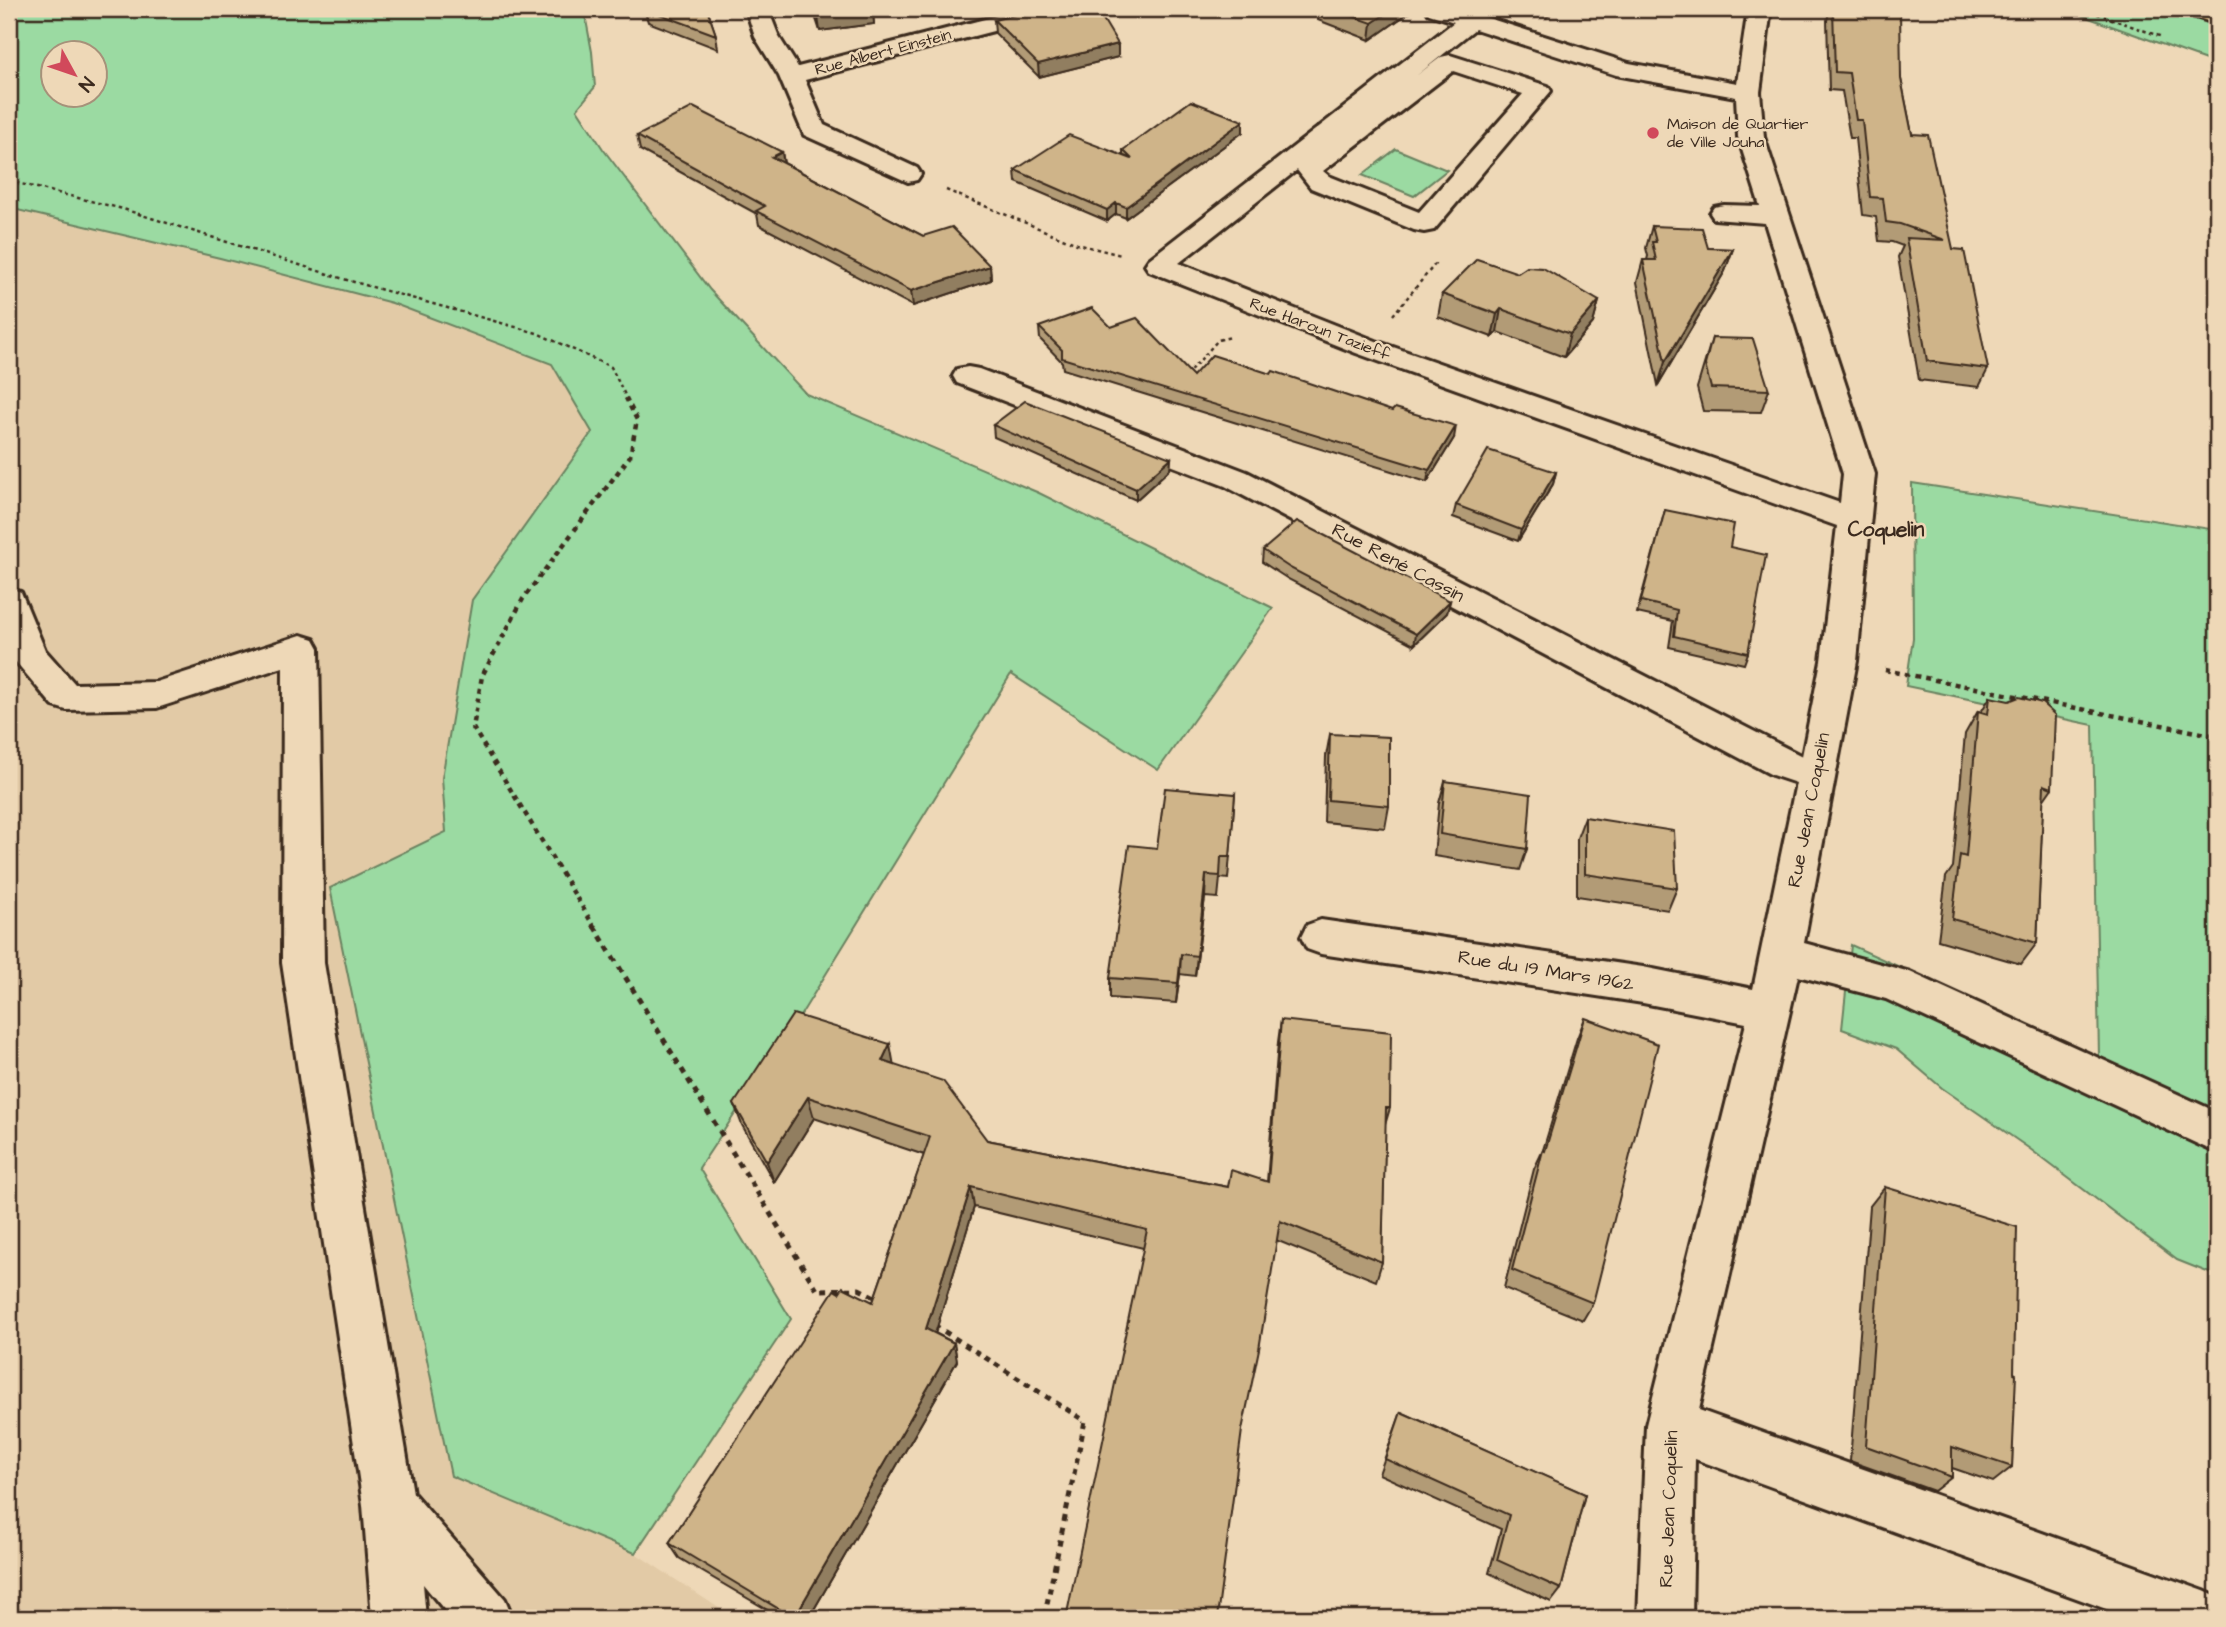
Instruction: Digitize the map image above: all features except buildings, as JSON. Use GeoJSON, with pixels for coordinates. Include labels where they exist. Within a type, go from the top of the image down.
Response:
{"type":"FeatureCollection","features":[{"type":"Feature","properties":{"kind":"main road"},"geometry":{"type":"LineString","coordinates":[[2194,9],[2217,17]]}},
{"type":"Feature","properties":{"kind":"street"},"geometry":{"type":"LineString","coordinates":[[757,9],[767,37],[791,76]]}},
{"type":"Feature","properties":{"kind":"street","name":"Rue Albert Einstein"},"geometry":{"type":"LineString","coordinates":[[908,174],[813,130],[791,76],[1051,9]]}},
{"type":"Feature","properties":{"kind":"street"},"geometry":{"type":"LineString","coordinates":[[1437,9],[1625,70],[1748,92]]}},
{"type":"Feature","properties":{"kind":"street","name":"Rue Jean Coquelin"},"geometry":{"type":"LineString","coordinates":[[1665,1618],[1671,1425],[1770,1010],[1839,661],[1859,474],[1751,137],[1748,92],[1760,9]]}},
{"type":"Feature","properties":{"kind":"street"},"geometry":{"type":"LineString","coordinates":[[1160,265],[1472,20]]}},
{"type":"Feature","properties":{"kind":"street"},"geometry":{"type":"LineString","coordinates":[[1450,62],[1539,90],[1424,224],[1320,182],[1311,174],[1309,167],[1450,62]]}},
{"type":"Feature","properties":{"kind":"street"},"geometry":{"type":"LineString","coordinates":[[1724,213],[1776,215]]}},
{"type":"Feature","properties":{"kind":"street","name":"Rue Haroun Tazieff"},"geometry":{"type":"LineString","coordinates":[[1160,265],[1366,347],[1856,521]]}},
{"type":"Feature","properties":{"kind":"street","name":"Rue René Cassin"},"geometry":{"type":"LineString","coordinates":[[968,376],[1236,479],[1785,765],[1816,775]]}},
{"type":"Feature","properties":{"kind":"street"},"geometry":{"type":"LineString","coordinates":[[9,600],[29,656],[66,697],[157,695],[301,648],[303,962],[390,1505],[399,1618]]}},
{"type":"Feature","properties":{"kind":"street","name":"Rue du 19 Mars 1962"},"geometry":{"type":"LineString","coordinates":[[1321,937],[1643,985],[1770,1010]]}},
{"type":"Feature","properties":{"kind":"street"},"geometry":{"type":"LineString","coordinates":[[1780,954],[1895,984],[2217,1133]]}},
{"type":"Feature","properties":{"kind":"street"},"geometry":{"type":"LineString","coordinates":[[1671,1425],[2204,1618]]}},
{"type":"Feature","properties":{"kind":"street"},"geometry":{"type":"LineString","coordinates":[[390,1505],[486,1618]]}},
{"type":"Feature","properties":{"kind":"path"},"geometry":{"type":"LineString","coordinates":[[2084,9],[2169,39]]}},
{"type":"Feature","properties":{"kind":"path"},"geometry":{"type":"LineString","coordinates":[[908,174],[1077,244],[1160,265]]}},
{"type":"Feature","properties":{"kind":"path"},"geometry":{"type":"LineString","coordinates":[[9,181],[123,209],[347,280],[537,333],[611,367],[636,420],[631,456],[523,599],[482,676],[473,728],[817,1290],[859,1289],[882,1300]]}},
{"type":"Feature","properties":{"kind":"path"},"geometry":{"type":"LineString","coordinates":[[1366,347],[1427,273]]}},
{"type":"Feature","properties":{"kind":"path"},"geometry":{"type":"LineString","coordinates":[[1131,437],[1218,340],[1296,321]]}},
{"type":"Feature","properties":{"kind":"path"},"geometry":{"type":"LineString","coordinates":[[1839,661],[2217,736]]}},
{"type":"Feature","properties":{"kind":"path"},"geometry":{"type":"LineString","coordinates":[[929,1322],[952,1334],[1086,1421],[1044,1618]]}},
{"type":"Feature","properties":{"kind":"shaded area"},"geometry":{"type":"Polygon","coordinates":[[[9,208],[220,258],[392,303],[552,364],[592,432],[472,600],[442,778],[446,832],[451,1476],[635,1553],[734,1618],[9,1618],[9,208]]]}},
{"type":"Feature","properties":{"kind":"green space"},"geometry":{"type":"Polygon","coordinates":[[[9,9],[584,9],[595,87],[577,109],[603,149],[710,290],[806,394],[1039,493],[1273,608],[1158,770],[1011,674],[802,1013],[699,1168],[791,1319],[635,1553],[451,1476],[330,888],[446,832],[442,778],[472,600],[592,432],[552,364],[392,303],[220,258],[9,208],[9,9]]]}},
{"type":"Feature","properties":{"kind":"green space"},"geometry":{"type":"Polygon","coordinates":[[[2064,9],[2217,9],[2217,64],[2064,9]]]}},
{"type":"Feature","properties":{"kind":"green space"},"geometry":{"type":"Polygon","coordinates":[[[1396,149],[1447,170],[1414,196],[1362,175],[1396,149]]]}},
{"type":"Feature","properties":{"kind":"green space"},"geometry":{"type":"Polygon","coordinates":[[[1912,483],[2217,530],[2217,1276],[2177,1260],[2030,1149],[1942,1088],[1896,1049],[1842,1029],[1851,945],[2099,1057],[2093,725],[1906,686],[1913,638],[1912,483]]]}},
{"type":"Feature","properties":{"kind":"place","name":"Maison de Quartier de Ville Jouha"},"geometry":{"type":"Point","coordinates":[1653,133]}},
{"type":"Feature","properties":{"kind":"district","name":"Coquelin"},"geometry":{"type":"Point","coordinates":[1886,529]}}]}
